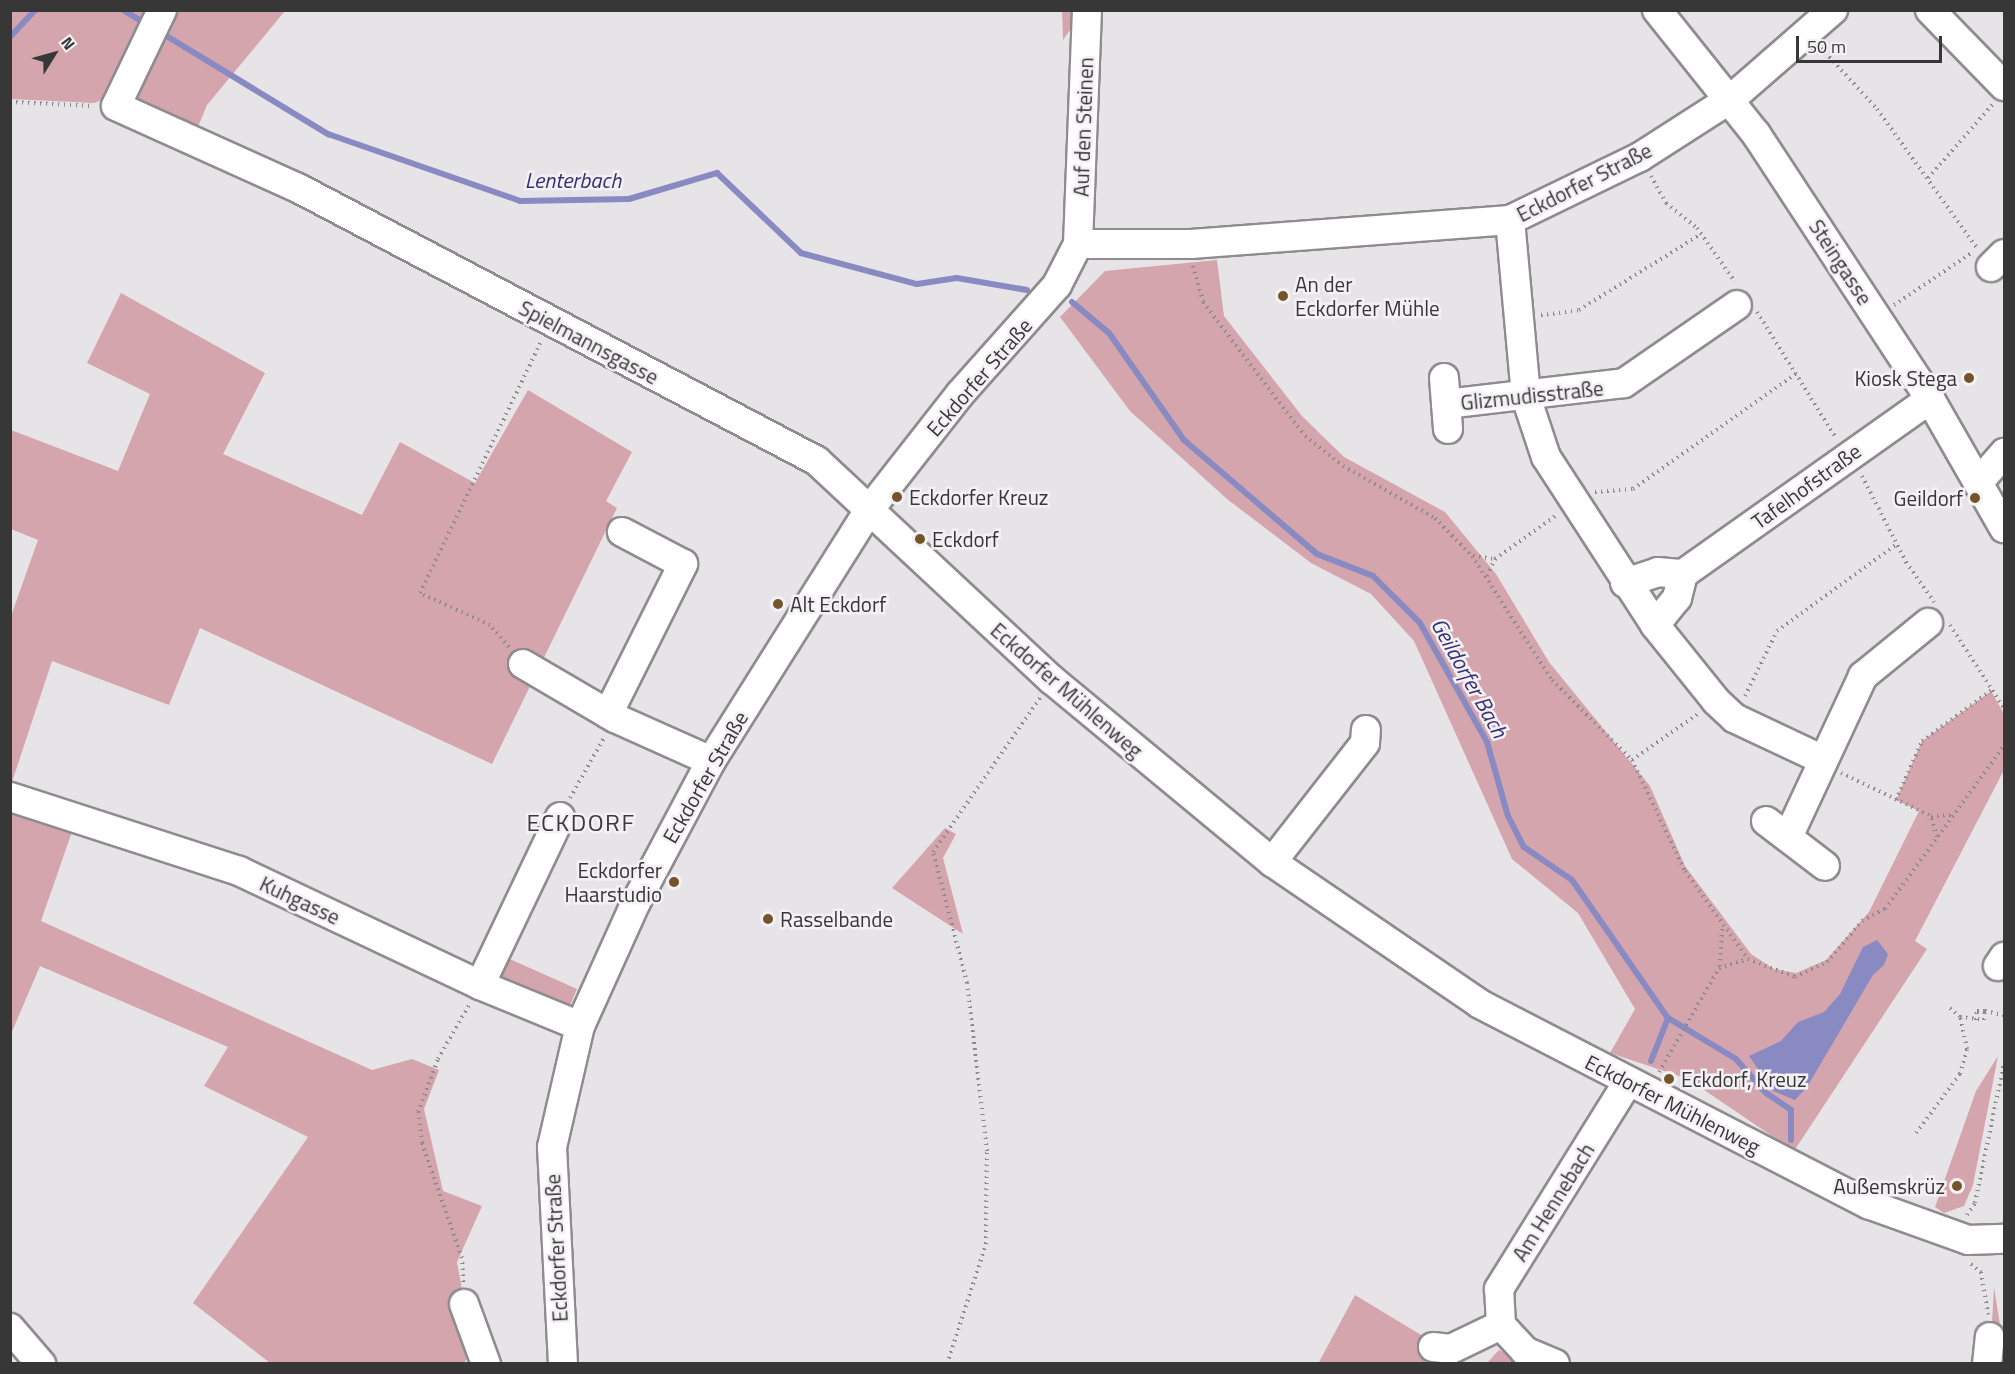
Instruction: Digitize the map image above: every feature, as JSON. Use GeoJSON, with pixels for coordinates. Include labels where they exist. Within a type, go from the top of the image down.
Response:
{"type":"FeatureCollection","features":[{"type":"Feature","properties":{"kind":"street","name":"Auf den Steinen"},"geometry":{"type":"LineString","coordinates":[[1078,244],[1087,10]]}},
{"type":"Feature","properties":{"kind":"street","name":"Steingasse"},"geometry":{"type":"LineString","coordinates":[[1657,10],[1732,98],[1930,399],[2004,528]]}},
{"type":"Feature","properties":{"kind":"street","name":"Eckdorfer Straße"},"geometry":{"type":"LineString","coordinates":[[563,1364],[552,1147],[580,1026],[636,902],[711,761],[869,510],[960,394],[1057,285],[1078,244],[1191,244],[1510,220],[1640,157],[1732,98],[1833,10]]}},
{"type":"Feature","properties":{"kind":"street"},"geometry":{"type":"LineString","coordinates":[[1930,10],[2001,93]]}},
{"type":"Feature","properties":{"kind":"street"},"geometry":{"type":"LineString","coordinates":[[116,106],[154,23]]}},
{"type":"Feature","properties":{"kind":"street","name":"Spielmannsgasse"},"geometry":{"type":"LineString","coordinates":[[116,106],[298,188],[817,461],[869,510]]}},
{"type":"Feature","properties":{"kind":"street"},"geometry":{"type":"LineString","coordinates":[[1510,220],[1526,397],[1546,457],[1625,583],[1655,626],[1725,710],[1821,759]]}},
{"type":"Feature","properties":{"kind":"street","name":"Glizmudisstraße"},"geometry":{"type":"LineString","coordinates":[[1446,404],[1526,397],[1624,383],[1743,300]]}},
{"type":"Feature","properties":{"kind":"street","name":"Tafelhofstraße"},"geometry":{"type":"LineString","coordinates":[[1683,574],[1930,399]]}},
{"type":"Feature","properties":{"kind":"street"},"geometry":{"type":"LineString","coordinates":[[1978,483],[2004,453]]}},
{"type":"Feature","properties":{"kind":"street","name":"Eckdorfer Mühlenweg"},"geometry":{"type":"LineString","coordinates":[[869,510],[1052,680],[1272,862],[1480,1004],[1637,1087],[1868,1204],[1968,1240],[2004,1239]]}},
{"type":"Feature","properties":{"kind":"street"},"geometry":{"type":"LineString","coordinates":[[612,716],[683,564],[622,532]]}},
{"type":"Feature","properties":{"kind":"street"},"geometry":{"type":"LineString","coordinates":[[1625,583],[1658,572],[1683,574],[1677,598],[1655,626]]}},
{"type":"Feature","properties":{"kind":"street"},"geometry":{"type":"LineString","coordinates":[[1825,866],[1777,829],[1821,759],[1863,676],[1939,619]]}},
{"type":"Feature","properties":{"kind":"street"},"geometry":{"type":"LineString","coordinates":[[523,664],[612,716],[711,761]]}},
{"type":"Feature","properties":{"kind":"street"},"geometry":{"type":"LineString","coordinates":[[1272,862],[1365,743],[1366,730]]}},
{"type":"Feature","properties":{"kind":"street","name":"Kuhgasse"},"geometry":{"type":"LineString","coordinates":[[10,797],[239,871],[480,985],[580,1026]]}},
{"type":"Feature","properties":{"kind":"street"},"geometry":{"type":"LineString","coordinates":[[480,985],[560,817]]}},
{"type":"Feature","properties":{"kind":"street","name":"Am Hennebach"},"geometry":{"type":"LineString","coordinates":[[1501,1325],[1499,1289],[1637,1087]]}},
{"type":"Feature","properties":{"kind":"street"},"geometry":{"type":"LineString","coordinates":[[464,1304],[486,1364]]}},
{"type":"Feature","properties":{"kind":"street"},"geometry":{"type":"LineString","coordinates":[[1433,1347],[1451,1349],[1501,1325],[1525,1351],[1556,1364]]}},
{"type":"Feature","properties":{"kind":"street"},"geometry":{"type":"LineString","coordinates":[[10,1328],[41,1364]]}},
{"type":"Feature","properties":{"kind":"path"},"geometry":{"type":"LineString","coordinates":[[1807,33],[1877,109],[1994,267],[1894,305],[1899,313]]}},
{"type":"Feature","properties":{"kind":"path"},"geometry":{"type":"LineString","coordinates":[[1928,178],[2001,93]]}},
{"type":"Feature","properties":{"kind":"path"},"geometry":{"type":"LineString","coordinates":[[10,102],[116,106]]}},
{"type":"Feature","properties":{"kind":"path"},"geometry":{"type":"LineString","coordinates":[[1640,157],[1666,203],[1701,234],[1743,300],[1797,373],[1877,499],[1897,544],[1939,619],[1993,689],[2004,708]]}},
{"type":"Feature","properties":{"kind":"path"},"geometry":{"type":"LineString","coordinates":[[1520,317],[1579,310],[1701,234]]}},
{"type":"Feature","properties":{"kind":"path"},"geometry":{"type":"LineString","coordinates":[[1191,244],[1203,302],[1305,435],[1343,466],[1435,518],[1472,556],[1487,576],[1552,680],[1632,760],[1685,871],[1722,928],[1748,959],[1795,977],[1827,962],[1862,921],[1885,909],[2004,746]]}},
{"type":"Feature","properties":{"kind":"path"},"geometry":{"type":"LineString","coordinates":[[523,664],[490,625],[420,593],[550,322]]}},
{"type":"Feature","properties":{"kind":"path"},"geometry":{"type":"LineString","coordinates":[[1487,576],[1495,559],[1572,498],[1633,489],[1797,373]]}},
{"type":"Feature","properties":{"kind":"path"},"geometry":{"type":"LineString","coordinates":[[1632,760],[1725,710],[1776,631],[1897,544]]}},
{"type":"Feature","properties":{"kind":"path"},"geometry":{"type":"LineString","coordinates":[[1472,556],[1495,559]]}},
{"type":"Feature","properties":{"kind":"path"},"geometry":{"type":"LineString","coordinates":[[947,1364],[986,1244],[987,1151],[967,983],[933,852],[1052,680]]}},
{"type":"Feature","properties":{"kind":"path"},"geometry":{"type":"LineString","coordinates":[[1896,800],[1922,741],[1993,689]]}},
{"type":"Feature","properties":{"kind":"path"},"geometry":{"type":"LineString","coordinates":[[560,817],[612,716]]}},
{"type":"Feature","properties":{"kind":"path"},"geometry":{"type":"LineString","coordinates":[[1821,759],[1896,800],[1931,816],[1952,815]]}},
{"type":"Feature","properties":{"kind":"path"},"geometry":{"type":"LineString","coordinates":[[1931,816],[1937,838]]}},
{"type":"Feature","properties":{"kind":"path"},"geometry":{"type":"LineString","coordinates":[[1637,1087],[1680,1036],[1719,969],[1722,928]]}},
{"type":"Feature","properties":{"kind":"path"},"geometry":{"type":"LineString","coordinates":[[1719,969],[1748,959]]}},
{"type":"Feature","properties":{"kind":"path"},"geometry":{"type":"LineString","coordinates":[[464,1304],[462,1258],[422,1143],[418,1112],[438,1059],[480,985]]}},
{"type":"Feature","properties":{"kind":"path"},"geometry":{"type":"LineString","coordinates":[[1950,1008],[1960,1017],[1976,1020],[1984,1020],[1985,1011]]}},
{"type":"Feature","properties":{"kind":"path"},"geometry":{"type":"LineString","coordinates":[[1976,1020],[1977,1011],[2004,1015]]}},
{"type":"Feature","properties":{"kind":"path"},"geometry":{"type":"LineString","coordinates":[[1916,1133],[1960,1074],[1967,1049],[1960,1017]]}},
{"type":"Feature","properties":{"kind":"path"},"geometry":{"type":"LineString","coordinates":[[1988,1350],[1985,1288],[1980,1272],[1969,1262],[1967,1215],[1975,1203],[2004,1063]]}},
{"type":"Feature","properties":{"kind":"shaded area"},"geometry":{"type":"Polygon","coordinates":[[[10,11],[152,11],[112,94],[95,103],[11,99],[10,11]]]}},
{"type":"Feature","properties":{"kind":"shaded area"},"geometry":{"type":"Polygon","coordinates":[[[168,11],[285,11],[207,105],[195,134],[144,112],[134,92],[168,11]]]}},
{"type":"Feature","properties":{"kind":"shaded area"},"geometry":{"type":"Polygon","coordinates":[[[1062,11],[1073,11],[1073,26],[1063,40],[1062,11]]]}},
{"type":"Feature","properties":{"kind":"shaded area"},"geometry":{"type":"Polygon","coordinates":[[[1217,260],[1224,316],[1302,416],[1344,457],[1445,512],[1496,574],[1549,662],[1650,786],[1685,866],[1751,954],[1774,969],[1796,973],[1826,960],[1869,912],[1919,811],[1896,800],[1922,741],[1991,691],[2004,714],[2004,770],[1915,941],[1927,949],[1794,1151],[1688,1079],[1610,1053],[1635,1009],[1578,913],[1512,859],[1414,641],[1371,594],[1311,563],[1227,499],[1130,411],[1060,317],[1105,271],[1217,260]]]}},
{"type":"Feature","properties":{"kind":"shaded area"},"geometry":{"type":"Polygon","coordinates":[[[121,293],[265,373],[223,454],[362,515],[400,442],[475,483],[528,390],[632,452],[606,501],[617,508],[492,764],[200,628],[169,705],[52,661],[11,785],[11,616],[38,540],[11,529],[11,430],[118,471],[150,394],[87,363],[121,293]]]}},
{"type":"Feature","properties":{"kind":"shaded area"},"geometry":{"type":"Polygon","coordinates":[[[11,807],[74,826],[41,921],[372,1070],[412,1059],[439,1070],[424,1109],[443,1191],[482,1206],[457,1262],[473,1350],[464,1363],[270,1363],[193,1303],[308,1137],[204,1086],[228,1047],[40,966],[11,1034],[11,807]]]}},
{"type":"Feature","properties":{"kind":"shaded area"},"geometry":{"type":"Polygon","coordinates":[[[945,828],[956,834],[943,858],[963,934],[892,888],[945,828]]]}},
{"type":"Feature","properties":{"kind":"shaded area"},"geometry":{"type":"Polygon","coordinates":[[[496,953],[577,989],[567,1012],[486,975],[496,953]]]}},
{"type":"Feature","properties":{"kind":"shaded area"},"geometry":{"type":"Polygon","coordinates":[[[1998,1056],[1973,1185],[1964,1206],[1944,1213],[1935,1207],[1976,1091],[1998,1056]]]}},
{"type":"Feature","properties":{"kind":"shaded area"},"geometry":{"type":"Polygon","coordinates":[[[1994,1287],[2004,1363],[1999,1363],[1992,1323],[1994,1287]]]}},
{"type":"Feature","properties":{"kind":"shaded area"},"geometry":{"type":"Polygon","coordinates":[[[1355,1295],[1436,1344],[1424,1363],[1318,1364],[1355,1295]]]}},
{"type":"Feature","properties":{"kind":"shaded area"},"geometry":{"type":"Polygon","coordinates":[[[1499,1350],[1528,1363],[1486,1364],[1499,1350]]]}},
{"type":"Feature","properties":{"kind":"water"},"geometry":{"type":"Polygon","coordinates":[[[1877,940],[1888,954],[1884,965],[1873,975],[1807,1087],[1795,1100],[1773,1091],[1749,1056],[1781,1041],[1798,1022],[1824,1012],[1840,994],[1863,947],[1877,940]]]}},
{"type":"Feature","properties":{"kind":"waterway","name":"Lenterbach"},"geometry":{"type":"LineString","coordinates":[[10,37],[35,10]]}},
{"type":"Feature","properties":{"kind":"waterway","name":"Lenterbach"},"geometry":{"type":"LineString","coordinates":[[123,10],[146,24]]}},
{"type":"Feature","properties":{"kind":"waterway","name":"Lenterbach"},"geometry":{"type":"LineString","coordinates":[[160,32],[328,134],[520,201],[629,199],[717,173],[801,253],[917,284],[957,278],[1027,290]]}},
{"type":"Feature","properties":{"kind":"waterway","name":"Geildorfer Bach"},"geometry":{"type":"LineString","coordinates":[[1072,302],[1109,333],[1184,440],[1317,554],[1373,576],[1420,623],[1487,742],[1508,816],[1524,847],[1572,880],[1668,1018],[1736,1059],[1766,1093],[1791,1110],[1791,1140]]}},
{"type":"Feature","properties":{"kind":"waterway"},"geometry":{"type":"LineString","coordinates":[[1651,1061],[1668,1018]]}},
{"type":"Feature","properties":{"kind":"place","name":"An der Eckdorfer Mühle"},"geometry":{"type":"Point","coordinates":[1283,296]}},
{"type":"Feature","properties":{"kind":"place","name":"Kiosk Stega"},"geometry":{"type":"Point","coordinates":[1969,378]}},
{"type":"Feature","properties":{"kind":"place","name":"Eckdorfer Kreuz"},"geometry":{"type":"Point","coordinates":[897,497]}},
{"type":"Feature","properties":{"kind":"place","name":"Geildorf"},"geometry":{"type":"Point","coordinates":[1975,498]}},
{"type":"Feature","properties":{"kind":"place","name":"Eckdorf"},"geometry":{"type":"Point","coordinates":[920,539]}},
{"type":"Feature","properties":{"kind":"place","name":"Alt Eckdorf"},"geometry":{"type":"Point","coordinates":[778,604]}},
{"type":"Feature","properties":{"kind":"place","name":"Eckdorfer Haarstudio"},"geometry":{"type":"Point","coordinates":[674,882]}},
{"type":"Feature","properties":{"kind":"place","name":"Rasselbande"},"geometry":{"type":"Point","coordinates":[768,919]}},
{"type":"Feature","properties":{"kind":"place","name":"Eckdorf, Kreuz"},"geometry":{"type":"Point","coordinates":[1669,1079]}},
{"type":"Feature","properties":{"kind":"place","name":"Außemskrüz"},"geometry":{"type":"Point","coordinates":[1957,1186]}},
{"type":"Feature","properties":{"kind":"district","name":"ECKDORF"},"geometry":{"type":"Point","coordinates":[581,823]}}]}
